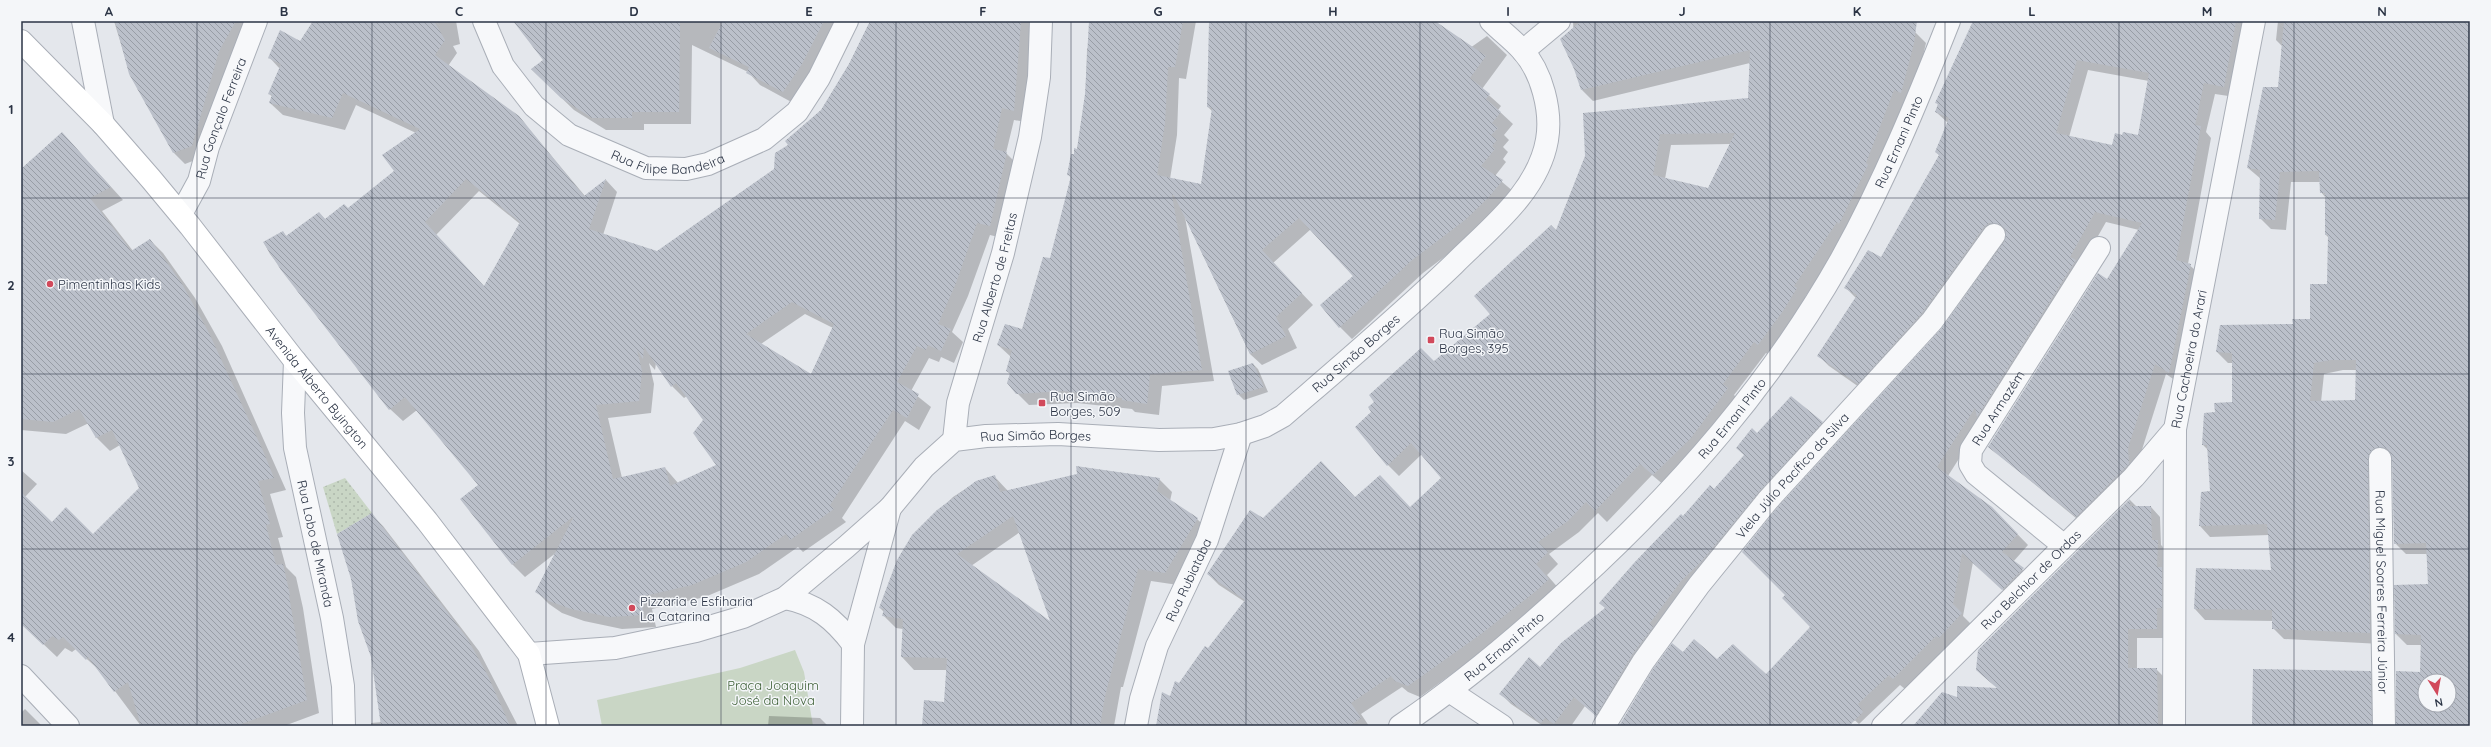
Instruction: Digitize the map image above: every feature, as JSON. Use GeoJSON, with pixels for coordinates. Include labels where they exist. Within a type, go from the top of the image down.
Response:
{"type":"FeatureCollection","features":[{"type":"Feature","properties":{"kind":"main road","name":"Avenida Alberto Byington"},"geometry":{"type":"LineString","coordinates":[[21,42],[102,124],[181,214],[296,361],[427,521],[529,654]]}},
{"type":"Feature","properties":{"kind":"main road"},"geometry":{"type":"LineString","coordinates":[[529,654],[548,726]]}},
{"type":"Feature","properties":{"kind":"street"},"geometry":{"type":"LineString","coordinates":[[83,21],[102,124]]}},
{"type":"Feature","properties":{"kind":"street","name":"Rua Gonçalo Ferreira"},"geometry":{"type":"LineString","coordinates":[[181,214],[200,181],[208,147],[256,21]]}},
{"type":"Feature","properties":{"kind":"street","name":"Rua Filipe Bandeira"},"geometry":{"type":"LineString","coordinates":[[484,21],[504,66],[534,106],[569,135],[646,168],[686,169],[708,164],[764,139],[797,112],[819,78],[847,21]]}},
{"type":"Feature","properties":{"kind":"street","name":"Rua Alberto de Freitas"},"geometry":{"type":"LineString","coordinates":[[954,440],[958,403],[1003,253],[1030,137],[1039,77],[1041,21]]}},
{"type":"Feature","properties":{"kind":"street","name":"Rua Simão Borges"},"geometry":{"type":"LineString","coordinates":[[954,440],[986,436],[1043,434],[1158,440],[1214,439],[1241,434],[1265,426],[1283,416],[1403,313],[1507,212],[1524,191],[1536,172],[1545,151],[1548,127],[1546,100],[1541,84],[1523,51],[1491,21]]}},
{"type":"Feature","properties":{"kind":"street"},"geometry":{"type":"LineString","coordinates":[[1523,51],[1559,21]]}},
{"type":"Feature","properties":{"kind":"street","name":"Rua Ernani Pinto"},"geometry":{"type":"LineString","coordinates":[[1400,726],[1451,692],[1533,623],[1612,550],[1686,475],[1747,401],[1798,330],[1841,259],[1877,191],[1910,120],[1949,21]]}},
{"type":"Feature","properties":{"kind":"street","name":"Rua Cachoeira do Arari"},"geometry":{"type":"LineString","coordinates":[[2174,726],[2175,429],[2254,21]]}},
{"type":"Feature","properties":{"kind":"street","name":"Viela Júlio Pacífico da Silva"},"geometry":{"type":"LineString","coordinates":[[1604,726],[1643,662],[1699,585],[1768,500],[1932,321],[1994,235]]}},
{"type":"Feature","properties":{"kind":"street","name":"Rua Armazém"},"geometry":{"type":"LineString","coordinates":[[2063,545],[1976,474],[1970,464],[1971,450],[2099,248]]}},
{"type":"Feature","properties":{"kind":"street","name":"Rua Lobo de Miranda"},"geometry":{"type":"LineString","coordinates":[[296,361],[293,413],[295,448],[332,618],[343,686],[344,726]]}},
{"type":"Feature","properties":{"kind":"street","name":"Rua Belchior de Ordas"},"geometry":{"type":"LineString","coordinates":[[1883,726],[2063,545],[2134,477],[2175,429]]}},
{"type":"Feature","properties":{"kind":"street","name":"Rua Rubiataba"},"geometry":{"type":"LineString","coordinates":[[1136,726],[1141,699],[1157,646],[1207,540],[1241,434]]}},
{"type":"Feature","properties":{"kind":"street"},"geometry":{"type":"LineString","coordinates":[[529,654],[615,648],[696,631],[742,617],[785,598],[846,548],[890,508],[924,467],[954,440]]}},
{"type":"Feature","properties":{"kind":"street","name":"Rua Miguel Soares Ferreira Júnior"},"geometry":{"type":"LineString","coordinates":[[2380,459],[2384,726]]}},
{"type":"Feature","properties":{"kind":"street"},"geometry":{"type":"LineString","coordinates":[[852,726],[853,644],[890,508]]}},
{"type":"Feature","properties":{"kind":"street"},"geometry":{"type":"LineString","coordinates":[[785,598],[807,604],[823,612],[837,624],[853,644]]}},
{"type":"Feature","properties":{"kind":"street"},"geometry":{"type":"LineString","coordinates":[[21,676],[68,726]]}},
{"type":"Feature","properties":{"kind":"street"},"geometry":{"type":"LineString","coordinates":[[1451,692],[1502,726]]}},
{"type":"Feature","properties":{"kind":"green space"},"geometry":{"type":"Polygon","coordinates":[[[345,478],[372,513],[337,534],[323,487],[345,478]]]}},
{"type":"Feature","properties":{"kind":"green space","name":"Praça Joaquim José da Nova"},"geometry":{"type":"Polygon","coordinates":[[[795,650],[804,672],[813,726],[602,726],[597,700],[740,668],[795,650]]]}},
{"type":"Feature","properties":{"kind":"building"},"geometry":{"type":"Polygon","coordinates":[[[115,21],[236,21],[219,51],[192,146],[173,153],[129,74],[115,21]]]}},
{"type":"Feature","properties":{"kind":"building"},"geometry":{"type":"Polygon","coordinates":[[[313,21],[434,21],[445,40],[435,55],[519,116],[584,196],[606,179],[589,229],[657,251],[774,169],[775,153],[788,145],[785,141],[821,110],[849,64],[870,21],[1021,21],[1014,111],[1002,108],[993,149],[1007,152],[990,226],[977,223],[956,283],[938,324],[951,329],[941,351],[928,345],[926,350],[917,346],[897,382],[919,394],[907,418],[893,410],[830,505],[834,509],[790,540],[786,534],[746,562],[692,585],[640,597],[644,615],[609,617],[571,609],[549,601],[535,592],[574,516],[512,565],[460,499],[478,485],[405,397],[389,410],[281,270],[263,242],[283,231],[286,236],[319,212],[325,219],[344,204],[348,208],[394,171],[382,155],[420,129],[343,93],[332,118],[269,103],[272,95],[268,94],[281,64],[268,58],[280,30],[300,41],[313,21]],[[466,179],[425,222],[484,286],[520,222],[466,179]],[[792,302],[746,334],[811,374],[834,324],[792,302]],[[644,347],[643,359],[637,350],[642,371],[639,401],[596,405],[613,479],[665,467],[670,486],[716,465],[693,433],[703,420],[676,383],[671,387],[644,347]]]}},
{"type":"Feature","properties":{"kind":"building"},"geometry":{"type":"Polygon","coordinates":[[[513,21],[680,21],[679,112],[632,112],[632,118],[592,118],[561,98],[531,69],[543,60],[513,21]]]}},
{"type":"Feature","properties":{"kind":"building"},"geometry":{"type":"Polygon","coordinates":[[[723,21],[824,21],[802,64],[783,92],[746,73],[749,67],[709,48],[723,21]]]}},
{"type":"Feature","properties":{"kind":"building"},"geometry":{"type":"Polygon","coordinates":[[[1089,21],[1183,21],[1175,67],[1168,67],[1165,123],[1157,175],[1201,184],[1212,108],[1207,107],[1209,21],[1435,21],[1486,56],[1470,78],[1490,94],[1486,99],[1501,112],[1492,123],[1498,128],[1491,135],[1497,140],[1492,146],[1495,149],[1481,166],[1503,180],[1488,198],[1465,220],[1411,261],[1339,328],[1320,305],[1353,276],[1299,218],[1262,250],[1302,293],[1276,317],[1286,336],[1250,354],[1174,195],[1172,195],[1202,370],[1150,374],[1147,404],[1122,400],[1122,398],[1063,391],[1016,394],[1007,383],[1010,373],[1006,371],[1012,350],[997,345],[1005,324],[1022,329],[1043,257],[1050,258],[1071,176],[1067,175],[1071,154],[1074,154],[1074,148],[1077,149],[1085,94],[1089,21]]]}},
{"type":"Feature","properties":{"kind":"building"},"geometry":{"type":"Polygon","coordinates":[[[1581,21],[1917,21],[1914,43],[1901,93],[1894,90],[1866,163],[1868,165],[1839,224],[1837,222],[1794,286],[1797,288],[1783,311],[1758,345],[1754,342],[1723,384],[1728,388],[1691,438],[1653,475],[1640,464],[1595,511],[1586,502],[1568,521],[1538,542],[1548,552],[1536,564],[1549,579],[1481,634],[1408,686],[1395,681],[1391,676],[1351,703],[1361,718],[1350,726],[1156,726],[1162,692],[1170,696],[1175,681],[1179,683],[1205,646],[1208,648],[1245,600],[1207,574],[1250,510],[1263,518],[1321,461],[1355,497],[1380,475],[1410,507],[1441,478],[1411,443],[1387,466],[1355,427],[1371,412],[1368,407],[1374,402],[1369,395],[1421,348],[1434,361],[1490,314],[1474,296],[1551,225],[1556,230],[1585,156],[1583,113],[1748,98],[1750,50],[1581,90],[1574,69],[1560,39],[1581,21]],[[1735,133],[1660,134],[1653,175],[1708,188],[1735,133]]]}},
{"type":"Feature","properties":{"kind":"building"},"geometry":{"type":"Polygon","coordinates":[[[1973,21],[2236,21],[2224,87],[2204,83],[2195,125],[2201,126],[2176,260],[2191,264],[2169,373],[2155,364],[2128,448],[2129,464],[2076,517],[1988,447],[2098,273],[2107,279],[2142,223],[2095,212],[2070,257],[2076,260],[1977,417],[1975,408],[1937,467],[1992,507],[2018,534],[2002,552],[2024,568],[2002,590],[1962,553],[1953,604],[1962,613],[1939,638],[1936,636],[1893,679],[1889,675],[1858,704],[1863,712],[1849,726],[1619,726],[1653,669],[1672,643],[1683,652],[1694,639],[1717,659],[1733,644],[1766,674],[1810,627],[1782,598],[1785,595],[1742,552],[1777,508],[1941,329],[2004,242],[2006,230],[2001,225],[1989,223],[1984,227],[1922,313],[1858,384],[1817,356],[1857,295],[1844,288],[1868,250],[1881,257],[1939,155],[1935,152],[1949,118],[1935,112],[1938,104],[1935,103],[1973,21]],[[2077,60],[2056,133],[2112,145],[2115,133],[2122,135],[2123,132],[2138,135],[2149,73],[2077,60]]]}},
{"type":"Feature","properties":{"kind":"building"},"geometry":{"type":"Polygon","coordinates":[[[2284,21],[2470,21],[2470,726],[2396,726],[2396,671],[2420,672],[2421,635],[2395,634],[2394,585],[2428,584],[2426,543],[2394,544],[2392,459],[2390,452],[2386,448],[2373,449],[2368,459],[2370,633],[2272,629],[2272,610],[2194,609],[2196,568],[2271,570],[2267,524],[2199,526],[2201,492],[2210,491],[2207,445],[2202,445],[2204,413],[2215,412],[2214,403],[2232,402],[2232,353],[2216,352],[2220,325],[2293,324],[2292,319],[2310,319],[2310,284],[2327,284],[2328,235],[2325,235],[2325,193],[2320,193],[2319,171],[2280,172],[2275,220],[2259,219],[2260,170],[2247,168],[2263,87],[2278,87],[2284,21]],[[2331,360],[2314,363],[2310,401],[2355,400],[2356,360],[2331,360]]]}},
{"type":"Feature","properties":{"kind":"building"},"geometry":{"type":"Polygon","coordinates":[[[62,132],[111,187],[90,198],[131,251],[150,239],[182,284],[209,333],[274,478],[258,481],[270,524],[266,525],[276,565],[283,564],[290,595],[307,700],[236,726],[141,726],[128,682],[114,692],[88,657],[86,660],[63,637],[59,640],[52,636],[43,645],[21,624],[21,492],[52,522],[66,507],[93,534],[139,488],[112,430],[96,438],[79,409],[53,422],[21,419],[21,169],[62,132]]]}},
{"type":"Feature","properties":{"kind":"building"},"geometry":{"type":"Polygon","coordinates":[[[1253,363],[1264,387],[1237,395],[1228,371],[1253,363]]]}},
{"type":"Feature","properties":{"kind":"building"},"geometry":{"type":"Polygon","coordinates":[[[1791,396],[1823,422],[1759,492],[1701,562],[1681,581],[1650,623],[1653,627],[1632,655],[1596,716],[1574,697],[1554,724],[1545,718],[1541,723],[1499,694],[1529,657],[1540,667],[1561,643],[1605,608],[1599,603],[1634,563],[1681,514],[1683,516],[1710,485],[1714,489],[1744,455],[1736,448],[1752,428],[1757,433],[1791,396]]]}},
{"type":"Feature","properties":{"kind":"building"},"geometry":{"type":"Polygon","coordinates":[[[1076,466],[1160,478],[1157,491],[1198,518],[1165,573],[1138,569],[1105,696],[1100,726],[922,726],[924,700],[944,702],[947,658],[901,657],[903,619],[882,616],[884,609],[879,608],[897,560],[912,535],[937,510],[976,481],[995,475],[1000,492],[1077,474],[1076,466]],[[1013,516],[957,554],[1050,621],[1013,516]]]}},
{"type":"Feature","properties":{"kind":"building"},"geometry":{"type":"Polygon","coordinates":[[[2130,499],[2130,506],[2151,506],[2152,540],[2158,540],[2157,567],[2162,567],[2162,608],[2157,608],[2157,629],[2128,629],[2128,668],[2157,668],[2158,726],[1913,726],[1942,692],[1957,697],[1957,686],[1997,688],[1976,670],[1978,650],[2130,499]]]}},
{"type":"Feature","properties":{"kind":"building"},"geometry":{"type":"Polygon","coordinates":[[[372,513],[467,638],[488,676],[510,726],[381,726],[371,657],[358,621],[351,579],[337,534],[372,513]]]}},
{"type":"Feature","properties":{"kind":"building"},"geometry":{"type":"Polygon","coordinates":[[[2253,669],[2371,671],[2372,726],[2252,726],[2253,669]]]}},
{"type":"Feature","properties":{"kind":"place","name":"Pimentinhas Kids"},"geometry":{"type":"Point","coordinates":[50,284]}},
{"type":"Feature","properties":{"kind":"place","name":"Rua Simão Borges, 395"},"geometry":{"type":"Point","coordinates":[1431,340]}},
{"type":"Feature","properties":{"kind":"place","name":"Rua Simão Borges, 509"},"geometry":{"type":"Point","coordinates":[1042,403]}},
{"type":"Feature","properties":{"kind":"place","name":"Pizzaria e Esfiharia La Catarina"},"geometry":{"type":"Point","coordinates":[632,608]}}]}
